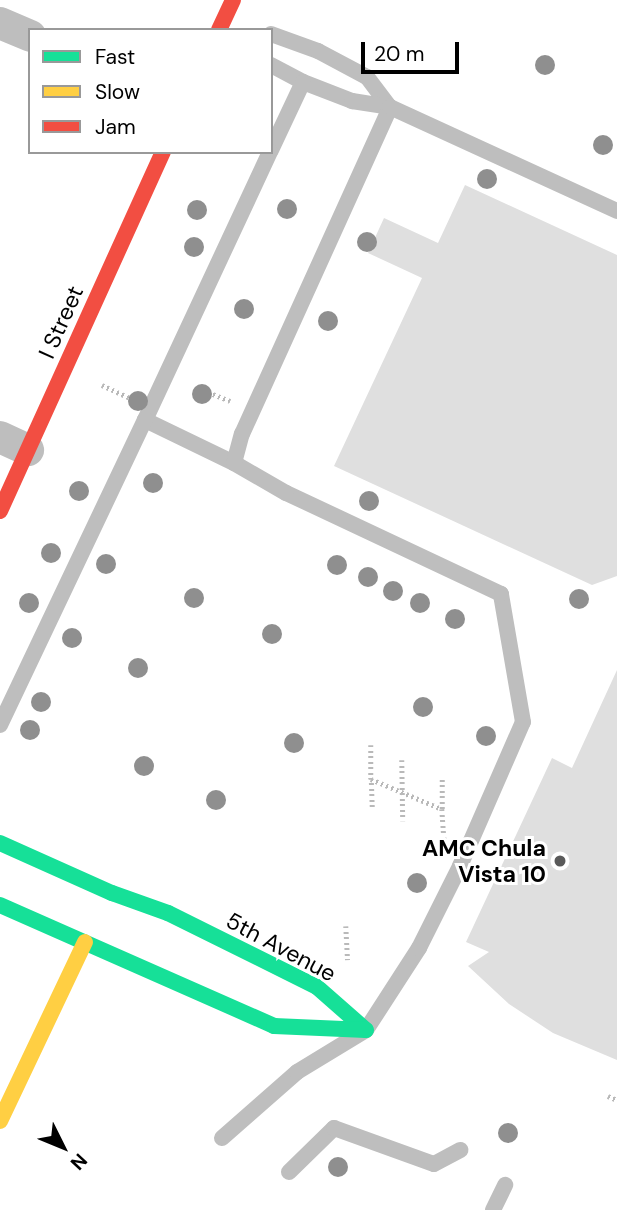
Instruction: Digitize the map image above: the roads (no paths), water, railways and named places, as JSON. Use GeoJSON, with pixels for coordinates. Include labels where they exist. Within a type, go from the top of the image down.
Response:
{"type":"FeatureCollection","features":[{"type":"Feature","properties":{"kind":"street"},"geometry":{"type":"LineString","coordinates":[[223,28],[233,0]]}},
{"type":"Feature","properties":{"kind":"street"},"geometry":{"type":"LineString","coordinates":[[0,23],[28,35]]}},
{"type":"Feature","properties":{"kind":"street","name":"I Street"},"geometry":{"type":"LineString","coordinates":[[0,511],[14,444],[162,154]]}},
{"type":"Feature","properties":{"kind":"street","name":"5th Avenue"},"geometry":{"type":"LineString","coordinates":[[0,843],[111,893],[168,914],[317,986],[366,1030]]}},
{"type":"Feature","properties":{"kind":"street"},"geometry":{"type":"LineString","coordinates":[[0,905],[274,1026],[366,1030]]}},
{"type":"Feature","properties":{"kind":"street"},"geometry":{"type":"LineString","coordinates":[[0,1121],[85,942]]}},
{"type":"Feature","properties":{"kind":"lane"},"geometry":{"type":"LineString","coordinates":[[273,35],[318,51],[367,77],[390,107]]}},
{"type":"Feature","properties":{"kind":"lane"},"geometry":{"type":"LineString","coordinates":[[273,66],[352,102],[390,107],[617,211]]}},
{"type":"Feature","properties":{"kind":"lane"},"geometry":{"type":"LineString","coordinates":[[273,147],[303,82]]}},
{"type":"Feature","properties":{"kind":"lane"},"geometry":{"type":"LineString","coordinates":[[234,463],[242,434],[390,107]]}},
{"type":"Feature","properties":{"kind":"lane"},"geometry":{"type":"LineString","coordinates":[[0,725],[270,154]]}},
{"type":"Feature","properties":{"kind":"lane"},"geometry":{"type":"LineString","coordinates":[[145,420],[234,463],[286,493],[501,594],[523,722],[460,866],[419,948],[366,1030],[297,1072],[222,1138]]}},
{"type":"Feature","properties":{"kind":"lane"},"geometry":{"type":"LineString","coordinates":[[289,1172],[334,1128],[434,1164],[460,1150]]}},
{"type":"Feature","properties":{"kind":"lane"},"geometry":{"type":"LineString","coordinates":[[493,1210],[506,1185]]}},
{"type":"Feature","properties":{"kind":"place","name":"AMC Chula Vista 10"},"geometry":{"type":"Point","coordinates":[560,861]}}]}
